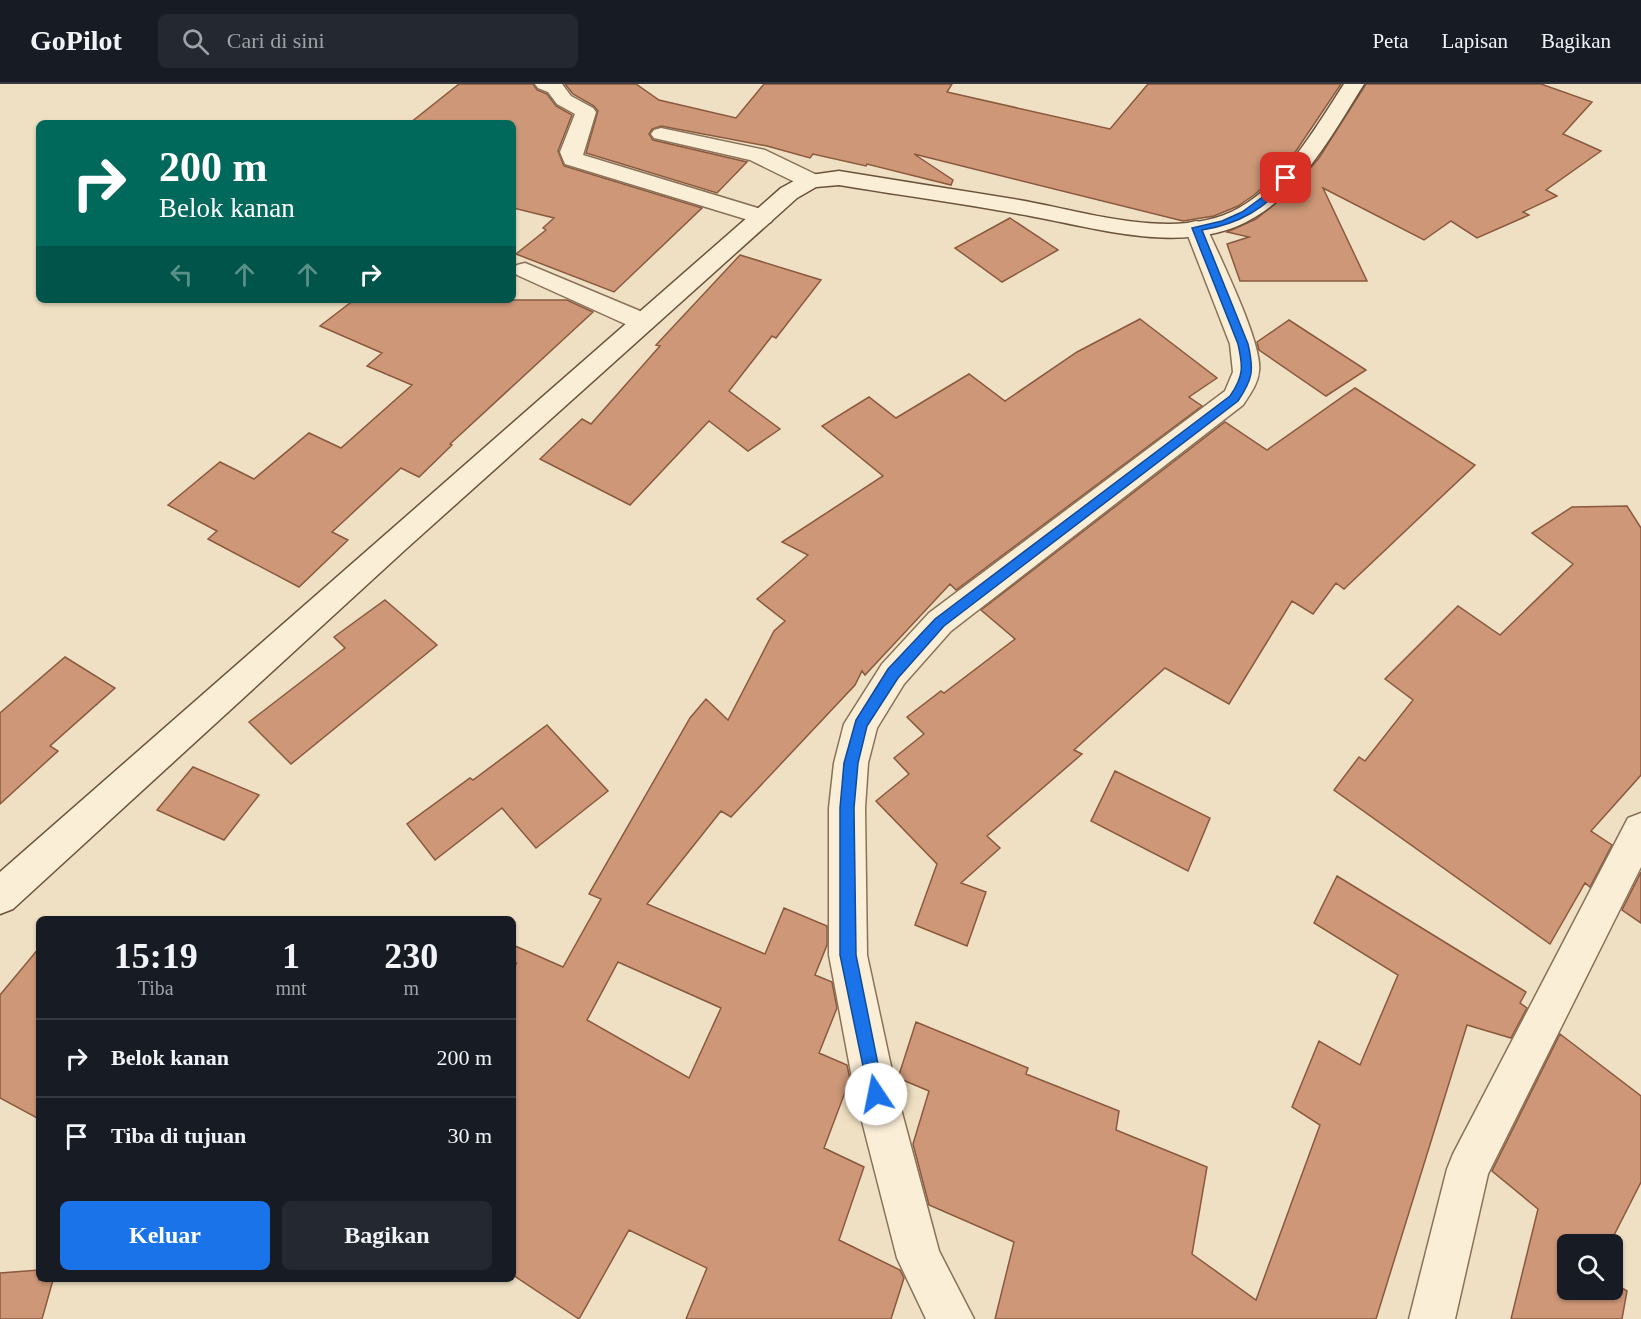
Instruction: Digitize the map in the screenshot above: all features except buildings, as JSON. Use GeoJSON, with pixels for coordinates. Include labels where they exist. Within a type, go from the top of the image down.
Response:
{"type":"FeatureCollection","features":[{"type":"Feature","properties":{"kind":"street"},"geometry":{"type":"LineString","coordinates":[[545,84],[555,88],[564,100],[586,112],[571,152],[573,159],[763,217]]}},
{"type":"Feature","properties":{"kind":"street"},"geometry":{"type":"LineString","coordinates":[[0,896],[789,193],[811,181],[839,177],[1120,226],[1168,230],[1224,224],[1246,214],[1271,195],[1300,161],[1354,84]]}},
{"type":"Feature","properties":{"kind":"street"},"geometry":{"type":"LineString","coordinates":[[661,134],[757,156],[811,181]]}},
{"type":"Feature","properties":{"kind":"street"},"geometry":{"type":"LineString","coordinates":[[951,1319],[919,1258],[876,1094],[848,955],[847,808],[851,763],[861,724],[893,674],[940,622],[1234,398],[1245,383],[1248,363],[1243,344],[1196,228]]}},
{"type":"Feature","properties":{"kind":"street"},"geometry":{"type":"LineString","coordinates":[[525,270],[643,322]]}},
{"type":"Feature","properties":{"kind":"street"},"geometry":{"type":"LineString","coordinates":[[1432,1319],[1468,1169],[1639,840]]}},
{"type":"Feature","properties":{"kind":"route"},"geometry":{"type":"LineString","coordinates":[[876,1094],[848,955],[847,808],[851,763],[861,724],[893,674],[940,622],[1234,398],[1245,383],[1248,363],[1243,344],[1196,228],[1224,224],[1246,214],[1271,195],[1286,178]]}}]}
